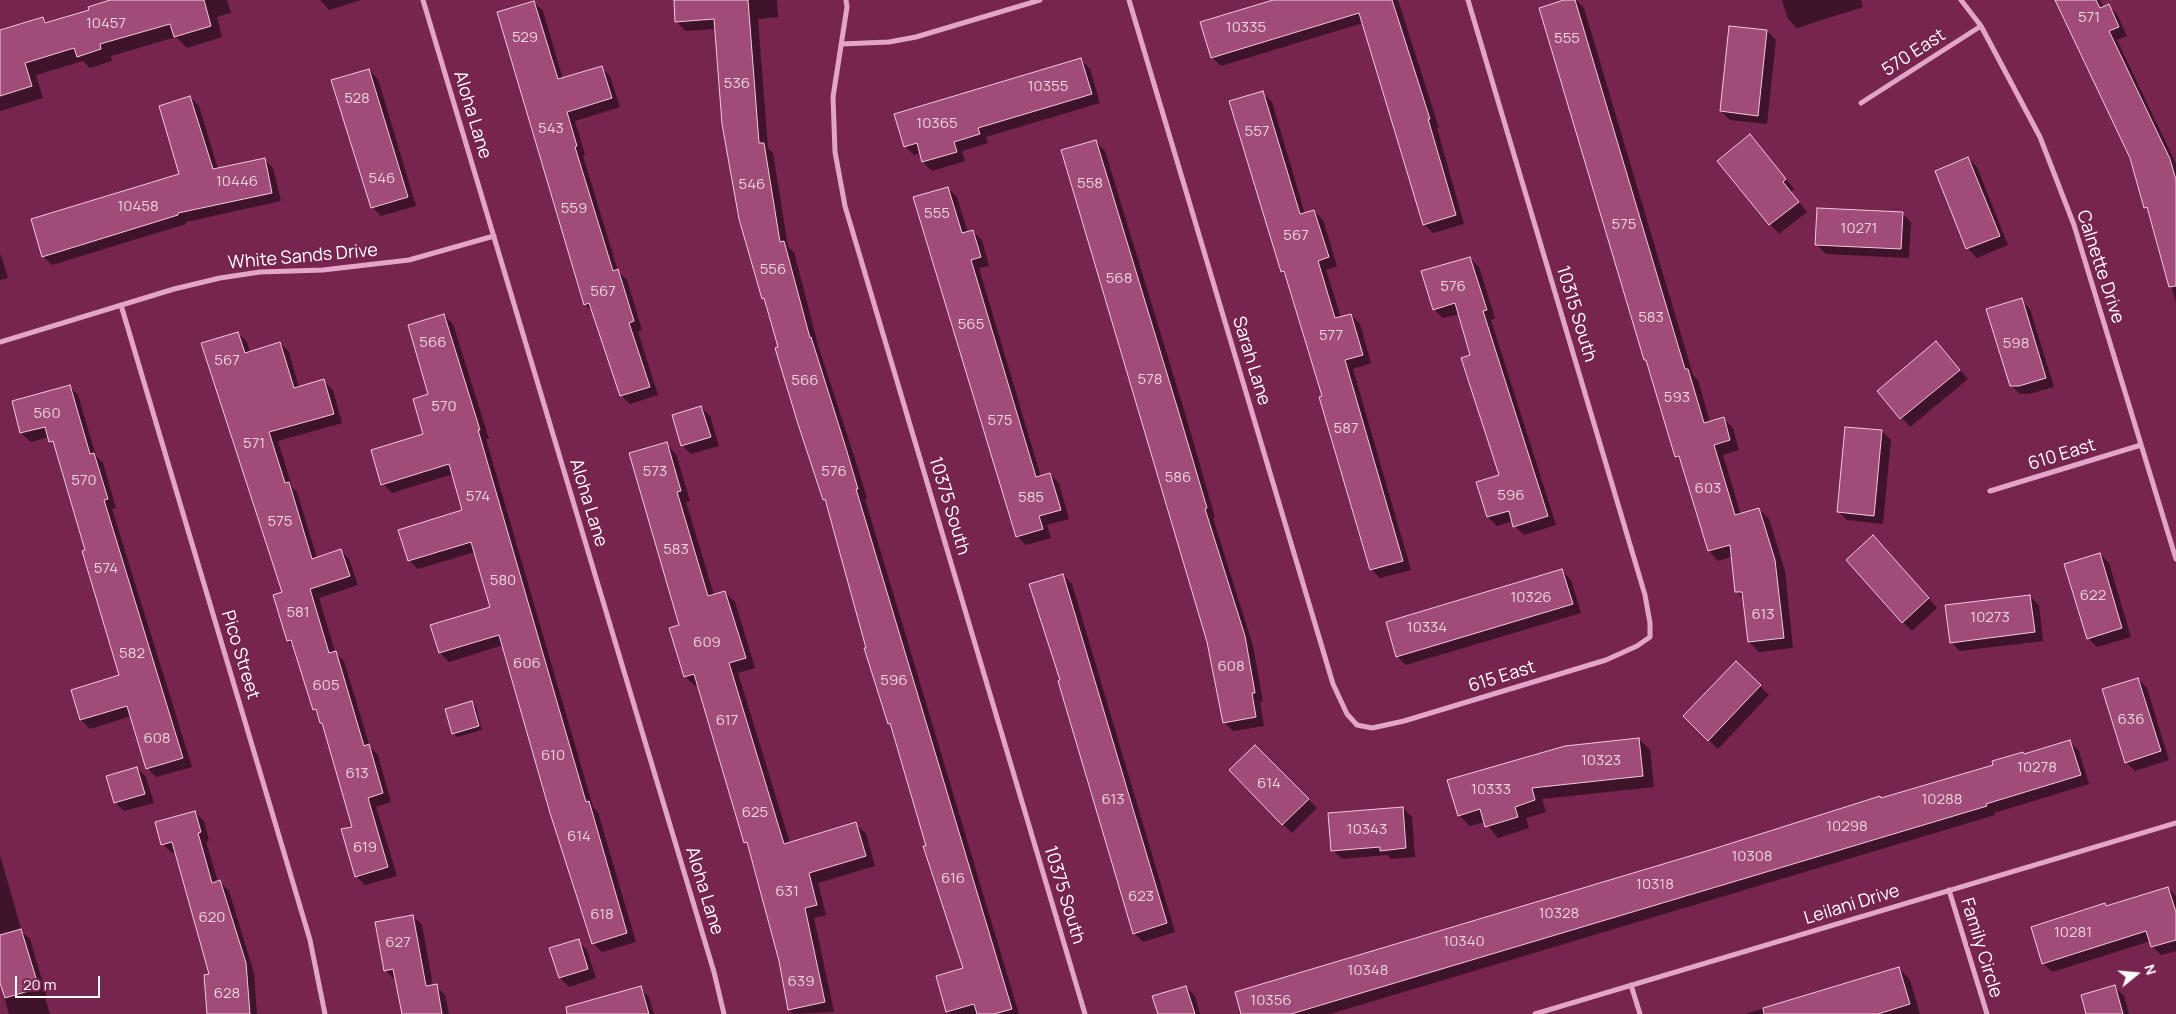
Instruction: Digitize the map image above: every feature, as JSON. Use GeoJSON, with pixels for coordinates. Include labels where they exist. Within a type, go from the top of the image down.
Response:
{"type":"FeatureCollection","features":[{"type":"Feature","properties":{"kind":"street","name":"Aloha Lane"},"geometry":{"type":"LineString","coordinates":[[424,0],[714,972],[724,1014]]}},
{"type":"Feature","properties":{"kind":"street","name":"10375 South"},"geometry":{"type":"LineString","coordinates":[[846,0],[833,96],[835,152],[845,206],[1085,1014]]}},
{"type":"Feature","properties":{"kind":"street"},"geometry":{"type":"LineString","coordinates":[[841,44],[889,42],[916,37],[1040,0]]}},
{"type":"Feature","properties":{"kind":"street","name":"Sarah Lane"},"geometry":{"type":"LineString","coordinates":[[1129,0],[1333,684],[1347,714],[1358,725]]}},
{"type":"Feature","properties":{"kind":"street","name":"10315 South"},"geometry":{"type":"LineString","coordinates":[[1468,0],[1645,595],[1650,617],[1650,637]]}},
{"type":"Feature","properties":{"kind":"street","name":"Calnette Drive"},"geometry":{"type":"LineString","coordinates":[[1961,0],[1981,26],[2040,137],[2074,226],[2176,559]]}},
{"type":"Feature","properties":{"kind":"street","name":"570 East"},"geometry":{"type":"LineString","coordinates":[[1861,103],[1981,26]]}},
{"type":"Feature","properties":{"kind":"street","name":"White Sands Drive"},"geometry":{"type":"LineString","coordinates":[[0,342],[121,305],[220,278],[260,272],[323,270],[409,260],[494,236]]}},
{"type":"Feature","properties":{"kind":"street","name":"Pico Street"},"geometry":{"type":"LineString","coordinates":[[121,305],[310,940],[325,1014]]}},
{"type":"Feature","properties":{"kind":"street","name":"610 East"},"geometry":{"type":"LineString","coordinates":[[1990,491],[2141,445]]}},
{"type":"Feature","properties":{"kind":"street","name":"615 East"},"geometry":{"type":"LineString","coordinates":[[1358,725],[1372,728],[1388,726],[1422,716],[1606,660],[1637,646],[1650,637]]}},
{"type":"Feature","properties":{"kind":"street","name":"Leilani Drive"},"geometry":{"type":"LineString","coordinates":[[1535,1014],[2176,823]]}},
{"type":"Feature","properties":{"kind":"street","name":"Family Circle"},"geometry":{"type":"LineString","coordinates":[[1949,890],[1986,1014]]}},
{"type":"Feature","properties":{"kind":"street"},"geometry":{"type":"LineString","coordinates":[[1631,985],[1640,1014]]}},
{"type":"Feature","properties":{"kind":"building"},"geometry":{"type":"Polygon","coordinates":[[[110,0],[204,0],[211,26],[174,37],[170,24],[100,44],[101,49],[77,57],[74,48],[25,63],[32,86],[0,96],[0,30],[43,17],[45,23],[89,10],[88,7],[110,0]]]}},
{"type":"Feature","properties":{"kind":"building"},"geometry":{"type":"Polygon","coordinates":[[[674,0],[748,0],[759,143],[764,143],[780,242],[784,241],[810,338],[845,445],[858,489],[856,489],[1012,1009],[994,1014],[977,1014],[974,1004],[946,1012],[936,976],[963,968],[923,846],[926,846],[890,723],[888,724],[864,648],[866,648],[825,499],[823,500],[798,424],[775,348],[778,347],[764,298],[762,299],[739,219],[722,124],[714,19],[675,22],[674,0]]]}},
{"type":"Feature","properties":{"kind":"building"},"geometry":{"type":"Polygon","coordinates":[[[1273,0],[1392,0],[1430,119],[1428,119],[1456,215],[1423,225],[1359,13],[1211,58],[1200,22],[1273,0]]]}},
{"type":"Feature","properties":{"kind":"building"},"geometry":{"type":"Polygon","coordinates":[[[1564,0],[1575,0],[1685,369],[1688,369],[1704,423],[1724,417],[1730,440],[1714,445],[1735,515],[1759,508],[1775,560],[1784,638],[1748,642],[1742,592],[1735,592],[1730,545],[1708,551],[1679,456],[1675,457],[1646,360],[1644,360],[1539,8],[1564,0]]]}},
{"type":"Feature","properties":{"kind":"building"},"geometry":{"type":"Polygon","coordinates":[[[2055,0],[2096,0],[2100,8],[2109,4],[2119,27],[2109,31],[2170,159],[2176,180],[2176,286],[2169,287],[2147,207],[2144,208],[2130,158],[2055,0]]]}},
{"type":"Feature","properties":{"kind":"building"},"geometry":{"type":"Polygon","coordinates":[[[534,1],[558,79],[602,66],[612,98],[567,112],[577,146],[575,147],[613,271],[618,269],[634,321],[629,323],[650,387],[620,396],[589,303],[584,305],[497,12],[534,1]]]}},
{"type":"Feature","properties":{"kind":"building"},"geometry":{"type":"Polygon","coordinates":[[[1729,26],[1767,30],[1758,116],[1720,111],[1729,26]]]}},
{"type":"Feature","properties":{"kind":"building"},"geometry":{"type":"Polygon","coordinates":[[[1081,58],[1092,94],[978,128],[980,134],[954,142],[957,152],[922,162],[917,143],[904,147],[894,114],[1081,58]]]}},
{"type":"Feature","properties":{"kind":"building"},"geometry":{"type":"Polygon","coordinates":[[[369,69],[408,197],[371,208],[331,80],[369,69]]]}},
{"type":"Feature","properties":{"kind":"building"},"geometry":{"type":"Polygon","coordinates":[[[1263,91],[1300,214],[1314,210],[1329,257],[1318,261],[1335,318],[1351,314],[1363,355],[1345,360],[1403,561],[1370,570],[1319,397],[1322,396],[1284,271],[1281,272],[1229,101],[1263,91]]]}},
{"type":"Feature","properties":{"kind":"building"},"geometry":{"type":"Polygon","coordinates":[[[190,96],[213,169],[265,158],[272,193],[178,213],[178,215],[42,257],[31,219],[179,174],[159,106],[190,96]]]}},
{"type":"Feature","properties":{"kind":"building"},"geometry":{"type":"Polygon","coordinates":[[[1750,134],[1786,179],[1783,182],[1799,202],[1769,225],[1717,161],[1750,134]]]}},
{"type":"Feature","properties":{"kind":"building"},"geometry":{"type":"Polygon","coordinates":[[[1096,140],[1207,508],[1205,509],[1245,636],[1255,693],[1252,693],[1256,717],[1223,723],[1207,642],[1061,150],[1096,140]]]}},
{"type":"Feature","properties":{"kind":"building"},"geometry":{"type":"Polygon","coordinates":[[[1968,157],[2000,236],[1966,249],[1935,171],[1968,157]]]}},
{"type":"Feature","properties":{"kind":"building"},"geometry":{"type":"Polygon","coordinates":[[[948,187],[962,233],[973,230],[981,257],[971,260],[1036,477],[1050,473],[1061,510],[1039,516],[1043,529],[1016,537],[913,197],[948,187]]]}},
{"type":"Feature","properties":{"kind":"building"},"geometry":{"type":"Polygon","coordinates":[[[1817,208],[1903,212],[1901,249],[1815,245],[1817,208]]]}},
{"type":"Feature","properties":{"kind":"building"},"geometry":{"type":"Polygon","coordinates":[[[1470,257],[1487,310],[1483,311],[1548,516],[1513,527],[1509,511],[1487,517],[1476,482],[1499,475],[1461,358],[1470,355],[1455,303],[1433,310],[1421,271],[1470,257]]]}},
{"type":"Feature","properties":{"kind":"building"},"geometry":{"type":"Polygon","coordinates":[[[2022,298],[2046,378],[2019,386],[2010,386],[1986,309],[2022,298]]]}},
{"type":"Feature","properties":{"kind":"building"},"geometry":{"type":"Polygon","coordinates":[[[444,314],[480,430],[478,430],[586,802],[589,801],[627,933],[592,944],[550,813],[499,635],[439,653],[430,625],[490,607],[471,542],[408,561],[398,530],[462,510],[449,464],[381,485],[371,450],[423,434],[413,399],[428,394],[408,325],[444,314]]]}},
{"type":"Feature","properties":{"kind":"building"},"geometry":{"type":"Polygon","coordinates":[[[238,332],[245,353],[280,342],[294,388],[324,379],[334,414],[269,432],[285,483],[289,482],[312,559],[341,549],[350,576],[310,589],[329,653],[336,651],[364,746],[369,744],[383,793],[368,798],[388,867],[355,877],[341,829],[352,827],[322,723],[320,723],[316,709],[313,710],[291,640],[287,641],[273,595],[282,592],[201,343],[238,332]]]}},
{"type":"Feature","properties":{"kind":"building"},"geometry":{"type":"Polygon","coordinates":[[[1936,341],[1960,370],[1900,419],[1877,391],[1936,341]]]}},
{"type":"Feature","properties":{"kind":"building"},"geometry":{"type":"Polygon","coordinates":[[[70,385],[90,454],[94,453],[108,499],[104,500],[183,758],[146,769],[127,706],[80,720],[71,690],[119,675],[82,551],[85,550],[53,441],[49,442],[45,427],[20,433],[12,401],[70,385]]]}},
{"type":"Feature","properties":{"kind":"building"},"geometry":{"type":"Polygon","coordinates":[[[701,406],[711,437],[681,446],[672,415],[701,406]]]}},
{"type":"Feature","properties":{"kind":"building"},"geometry":{"type":"Polygon","coordinates":[[[1845,427],[1882,430],[1874,516],[1837,512],[1845,427]]]}},
{"type":"Feature","properties":{"kind":"building"},"geometry":{"type":"Polygon","coordinates":[[[667,442],[681,491],[677,492],[708,596],[725,591],[746,658],[729,663],[784,844],[856,822],[866,856],[809,873],[817,905],[805,908],[825,1002],[788,1010],[779,961],[747,842],[744,843],[694,674],[684,677],[669,628],[679,625],[629,453],[667,442]]]}},
{"type":"Feature","properties":{"kind":"building"},"geometry":{"type":"Polygon","coordinates":[[[1873,535],[1929,598],[1902,623],[1846,560],[1873,535]]]}},
{"type":"Feature","properties":{"kind":"building"},"geometry":{"type":"Polygon","coordinates":[[[2100,553],[2122,628],[2087,639],[2064,564],[2100,553]]]}},
{"type":"Feature","properties":{"kind":"building"},"geometry":{"type":"Polygon","coordinates":[[[1562,569],[1573,604],[1396,657],[1386,622],[1562,569]]]}},
{"type":"Feature","properties":{"kind":"building"},"geometry":{"type":"Polygon","coordinates":[[[1063,574],[1167,923],[1133,934],[1058,681],[1060,680],[1029,584],[1063,574]]]}},
{"type":"Feature","properties":{"kind":"building"},"geometry":{"type":"Polygon","coordinates":[[[2030,595],[2035,632],[1950,643],[1945,605],[2030,595]]]}},
{"type":"Feature","properties":{"kind":"building"},"geometry":{"type":"Polygon","coordinates":[[[1736,661],[1761,685],[1708,741],[1683,716],[1736,661]]]}},
{"type":"Feature","properties":{"kind":"building"},"geometry":{"type":"Polygon","coordinates":[[[2138,678],[2161,751],[2125,763],[2102,689],[2138,678]]]}},
{"type":"Feature","properties":{"kind":"building"},"geometry":{"type":"Polygon","coordinates":[[[472,701],[479,726],[452,734],[445,709],[472,701]]]}},
{"type":"Feature","properties":{"kind":"building"},"geometry":{"type":"Polygon","coordinates":[[[1639,738],[1643,776],[1532,788],[1535,800],[1515,807],[1518,817],[1485,827],[1480,809],[1458,816],[1447,780],[1565,746],[1639,738]]]}},
{"type":"Feature","properties":{"kind":"building"},"geometry":{"type":"Polygon","coordinates":[[[2070,740],[2081,775],[1986,804],[1987,806],[1291,1014],[1241,1014],[1235,992],[1710,850],[1880,796],[1881,798],[1993,765],[1992,761],[2023,752],[2024,754],[2070,740]]]}},
{"type":"Feature","properties":{"kind":"building"},"geometry":{"type":"Polygon","coordinates":[[[1255,745],[1309,799],[1282,825],[1229,770],[1255,745]]]}},
{"type":"Feature","properties":{"kind":"building"},"geometry":{"type":"Polygon","coordinates":[[[137,767],[145,794],[114,803],[106,776],[137,767]]]}},
{"type":"Feature","properties":{"kind":"building"},"geometry":{"type":"Polygon","coordinates":[[[1403,807],[1406,848],[1380,851],[1380,847],[1331,851],[1328,813],[1403,807]]]}},
{"type":"Feature","properties":{"kind":"building"},"geometry":{"type":"Polygon","coordinates":[[[195,811],[201,832],[198,833],[212,883],[220,880],[246,963],[250,1014],[207,1014],[204,975],[209,974],[172,842],[161,845],[155,822],[195,811]]]}},
{"type":"Feature","properties":{"kind":"building"},"geometry":{"type":"Polygon","coordinates":[[[2168,887],[2176,912],[2176,940],[2151,947],[2146,931],[2042,964],[2031,927],[2105,903],[2106,906],[2168,887]]]}},
{"type":"Feature","properties":{"kind":"building"},"geometry":{"type":"Polygon","coordinates":[[[413,915],[426,986],[437,984],[442,1014],[402,1014],[393,969],[384,971],[375,922],[413,915]]]}},
{"type":"Feature","properties":{"kind":"building"},"geometry":{"type":"Polygon","coordinates":[[[21,929],[39,988],[5,998],[0,983],[0,935],[21,929]]]}},
{"type":"Feature","properties":{"kind":"building"},"geometry":{"type":"Polygon","coordinates":[[[579,939],[588,969],[559,978],[549,948],[579,939]]]}},
{"type":"Feature","properties":{"kind":"building"},"geometry":{"type":"Polygon","coordinates":[[[1899,967],[1910,1004],[1878,1014],[1764,1014],[1763,1008],[1899,967]]]}},
{"type":"Feature","properties":{"kind":"building"},"geometry":{"type":"Polygon","coordinates":[[[2115,985],[2123,1014],[2086,1014],[2081,995],[2115,985]]]}},
{"type":"Feature","properties":{"kind":"building"},"geometry":{"type":"Polygon","coordinates":[[[641,986],[649,1014],[567,1014],[566,1007],[641,986]]]}},
{"type":"Feature","properties":{"kind":"building"},"geometry":{"type":"Polygon","coordinates":[[[1186,986],[1195,1014],[1158,1014],[1152,996],[1186,986]]]}}]}
